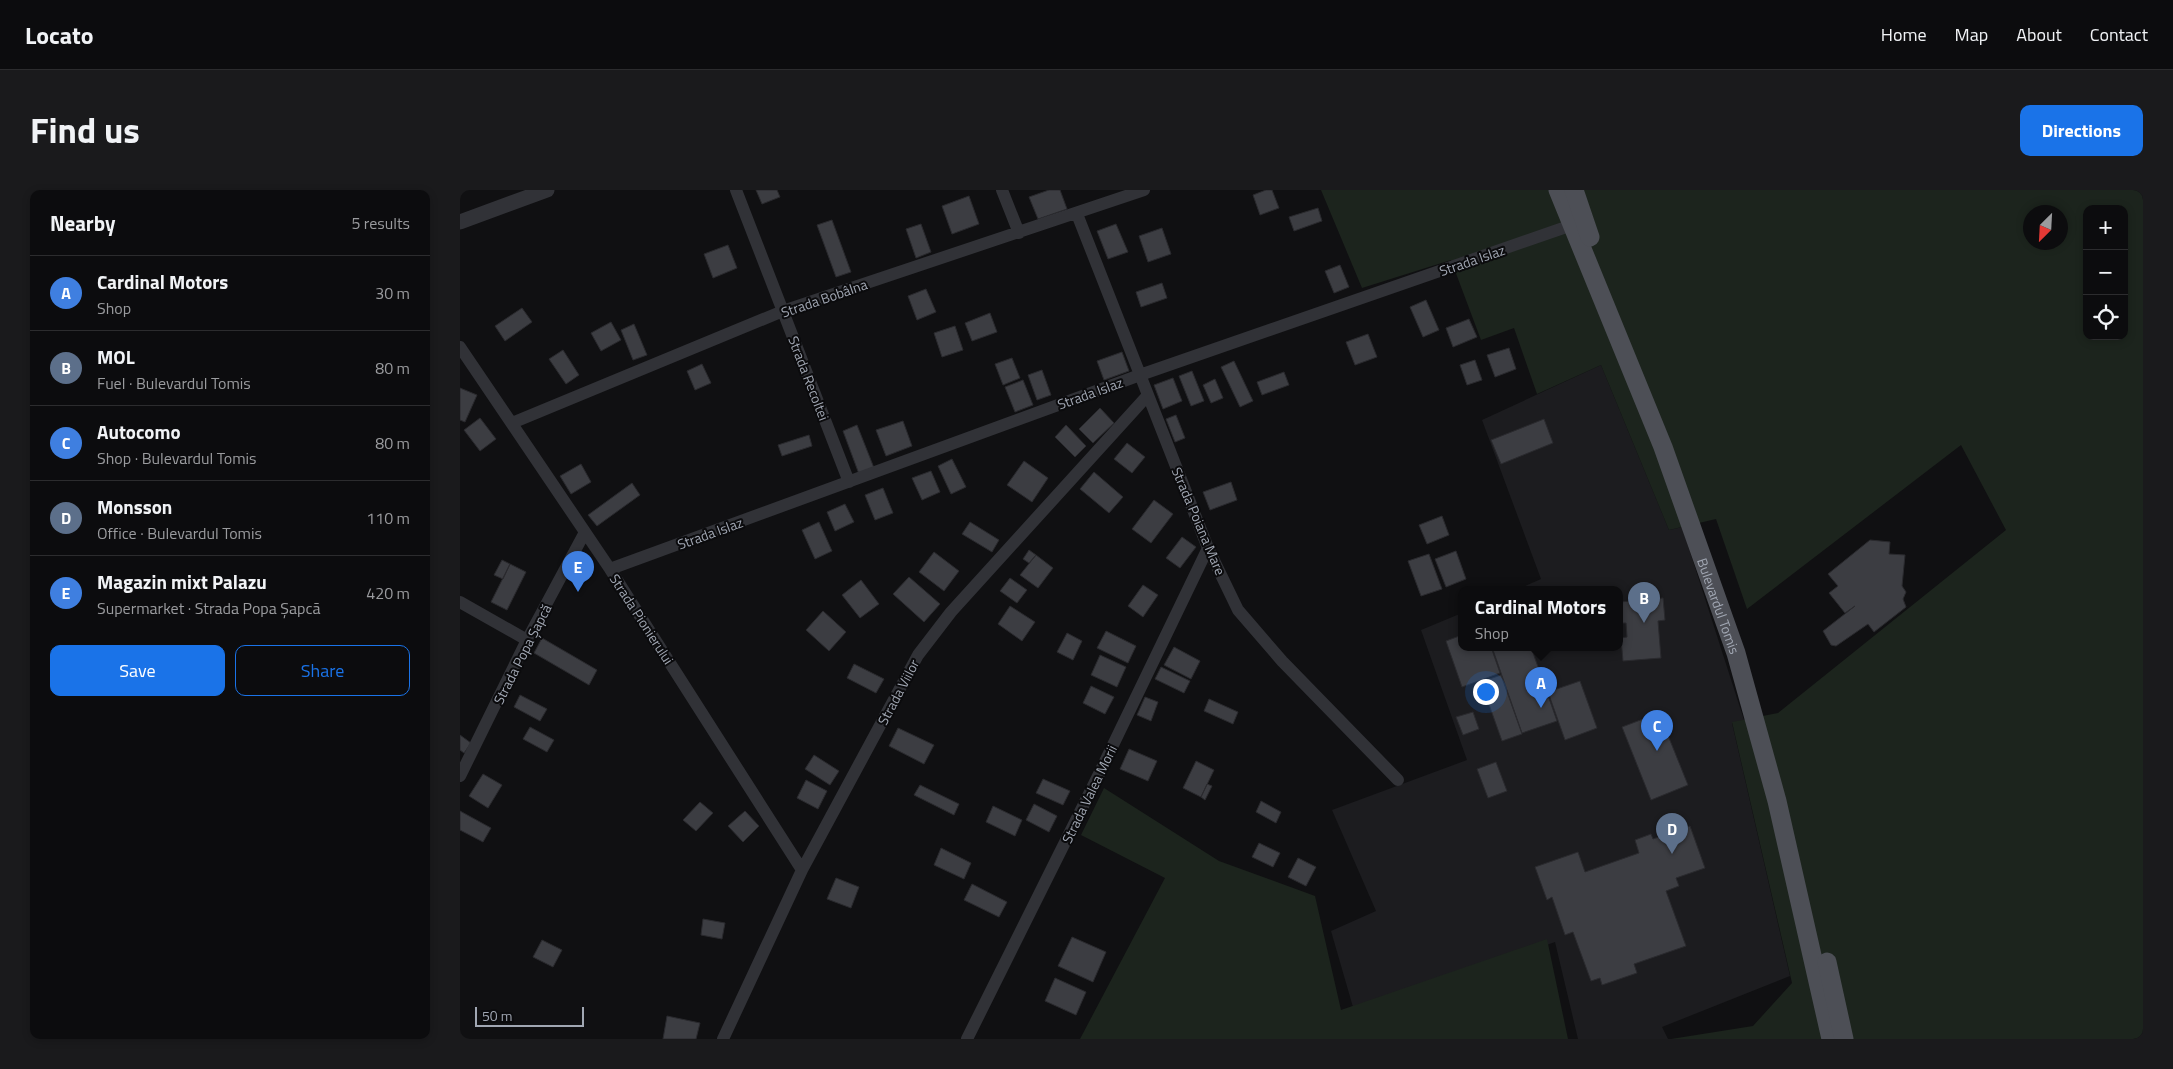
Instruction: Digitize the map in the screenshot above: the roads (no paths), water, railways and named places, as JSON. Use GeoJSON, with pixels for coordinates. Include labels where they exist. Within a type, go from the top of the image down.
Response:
{"type":"FeatureCollection","features":[{"type":"Feature","properties":{"kind":"main road","name":"Bulevardul Tomis"},"geometry":{"type":"LineString","coordinates":[[1558,190],[1663,447],[1736,653],[1777,801],[1831,1039]]}},
{"type":"Feature","properties":{"kind":"main road","name":"Bulevardul Tomis"},"geometry":{"type":"LineString","coordinates":[[1574,190],[1585,225],[1674,442],[1748,650],[1789,798],[1844,1039]]}},
{"type":"Feature","properties":{"kind":"street"},"geometry":{"type":"LineString","coordinates":[[460,222],[547,190]]}},
{"type":"Feature","properties":{"kind":"street","name":"Strada Recoltei"},"geometry":{"type":"LineString","coordinates":[[736,190],[850,482]]}},
{"type":"Feature","properties":{"kind":"street"},"geometry":{"type":"LineString","coordinates":[[1002,190],[1019,233]]}},
{"type":"Feature","properties":{"kind":"street","name":"Strada Bobâlna"},"geometry":{"type":"LineString","coordinates":[[512,423],[783,311],[1144,190]]}},
{"type":"Feature","properties":{"kind":"street","name":"Strada Poiana Mare"},"geometry":{"type":"LineString","coordinates":[[1077,214],[1208,548],[1238,610],[1282,661],[1398,780]]}},
{"type":"Feature","properties":{"kind":"street","name":"Strada Islaz"},"geometry":{"type":"LineString","coordinates":[[610,569],[1140,375],[1572,225]]}},
{"type":"Feature","properties":{"kind":"street","name":"Strada Pionierului"},"geometry":{"type":"LineString","coordinates":[[460,347],[610,569],[802,870]]}},
{"type":"Feature","properties":{"kind":"street","name":"Strada Viilor"},"geometry":{"type":"LineString","coordinates":[[723,1039],[802,870],[918,655],[951,612],[1148,395]]}},
{"type":"Feature","properties":{"kind":"street","name":"Strada Popa Șapcă"},"geometry":{"type":"LineString","coordinates":[[460,776],[527,640],[585,532]]}},
{"type":"Feature","properties":{"kind":"street","name":"Strada Valea Morii"},"geometry":{"type":"LineString","coordinates":[[967,1039],[1103,766],[1208,548]]}},
{"type":"Feature","properties":{"kind":"street"},"geometry":{"type":"LineString","coordinates":[[460,602],[527,640]]}},
{"type":"Feature","properties":{"kind":"place","name":"Magazin mixt Palazu"},"geometry":{"type":"Point","coordinates":[578,592]}},
{"type":"Feature","properties":{"kind":"place","name":"MOL"},"geometry":{"type":"Point","coordinates":[1644,623]}},
{"type":"Feature","properties":{"kind":"place","name":"Cardinal Motors"},"geometry":{"type":"Point","coordinates":[1541,708]}},
{"type":"Feature","properties":{"kind":"place","name":"Autocomo"},"geometry":{"type":"Point","coordinates":[1657,751]}},
{"type":"Feature","properties":{"kind":"place","name":"Monsson"},"geometry":{"type":"Point","coordinates":[1672,854]}}]}
